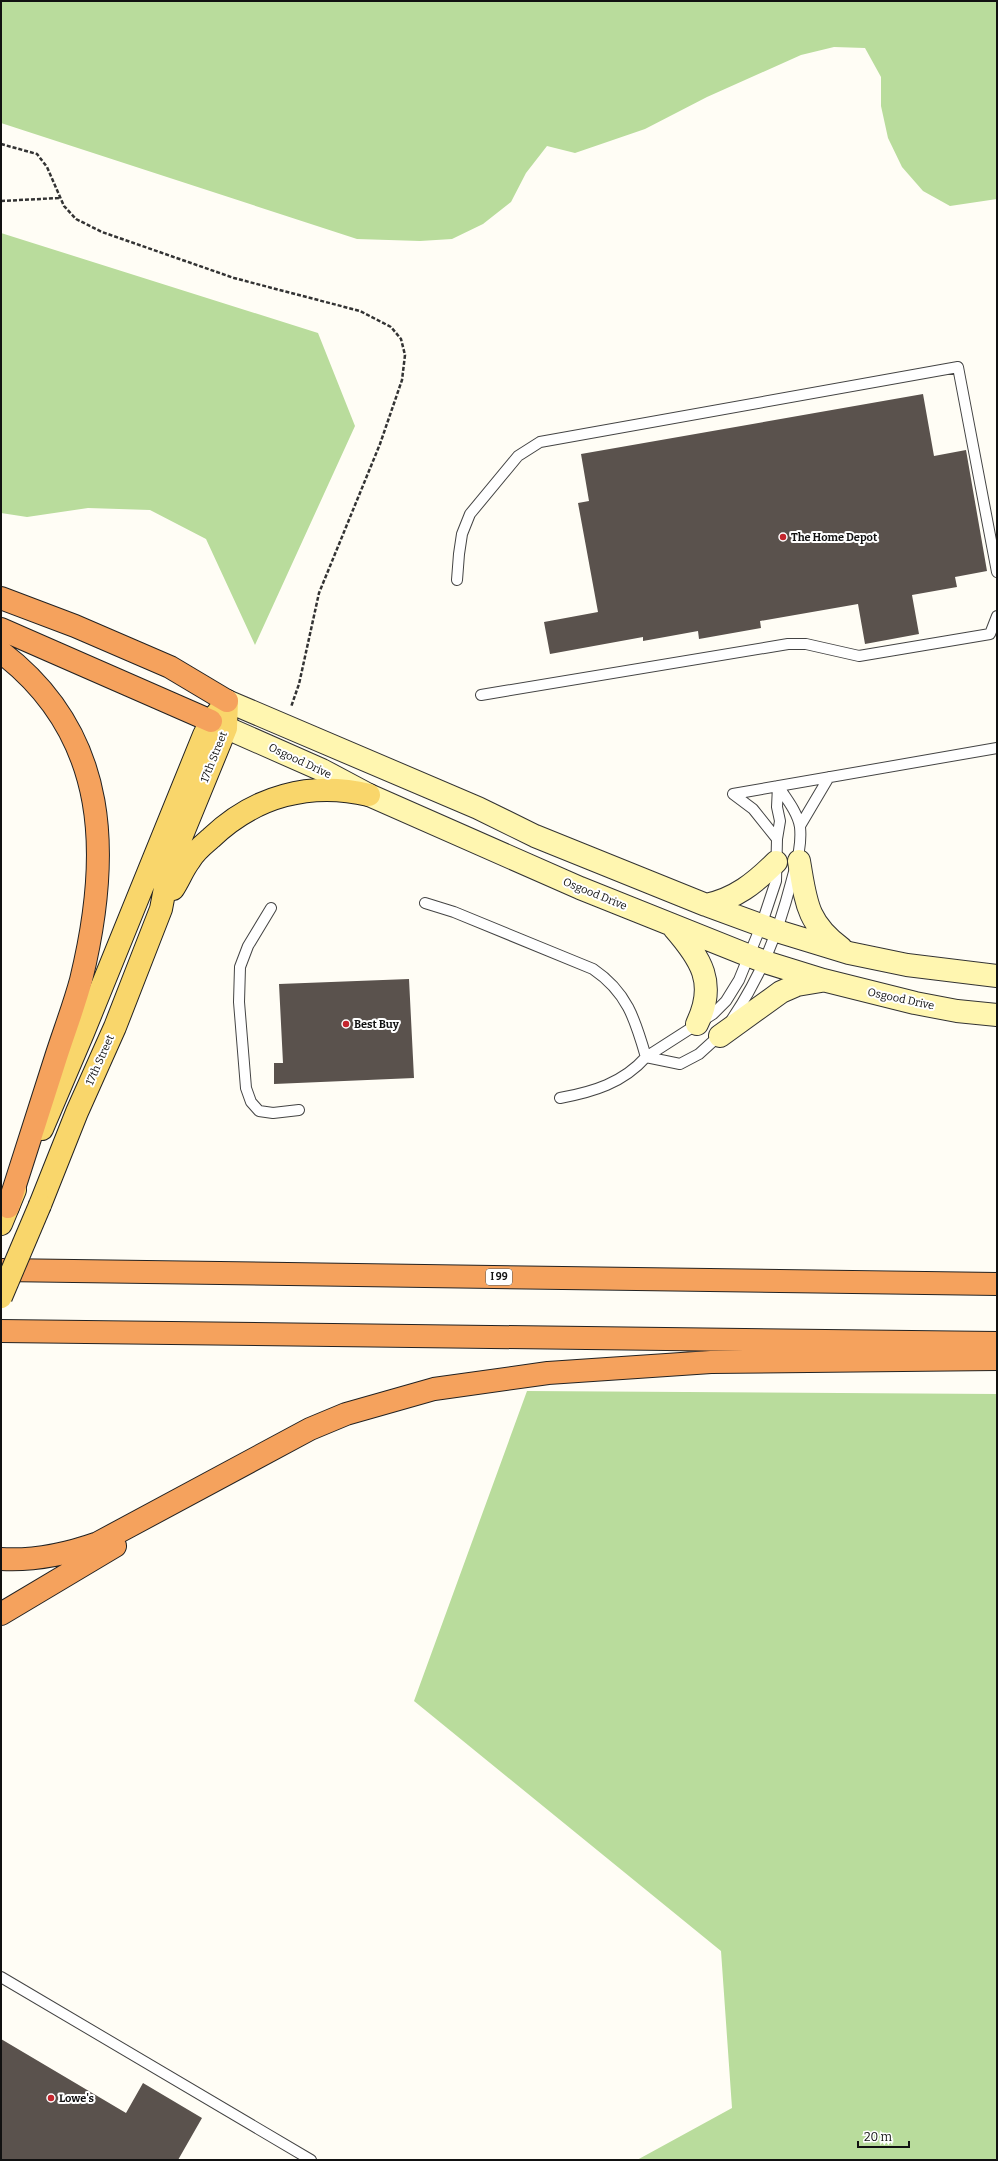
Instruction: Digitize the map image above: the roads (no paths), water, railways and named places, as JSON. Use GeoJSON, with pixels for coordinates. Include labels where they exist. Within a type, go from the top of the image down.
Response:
{"type":"FeatureCollection","features":[{"type":"Feature","properties":{"kind":"highway"},"geometry":{"type":"LineString","coordinates":[[1,598],[74,626],[170,667],[227,701]]}},
{"type":"Feature","properties":{"kind":"highway"},"geometry":{"type":"LineString","coordinates":[[1,629],[219,724]]}},
{"type":"Feature","properties":{"kind":"highway"},"geometry":{"type":"LineString","coordinates":[[1,652],[30,678],[48,698],[74,739],[96,806],[99,833],[99,868],[92,924],[80,980],[4,1216]]}},
{"type":"Feature","properties":{"kind":"highway"},"geometry":{"type":"LineString","coordinates":[[1,1256],[180,1272]]}},
{"type":"Feature","properties":{"kind":"highway","name":"I 99"},"geometry":{"type":"LineString","coordinates":[[1,1270],[997,1284]]}},
{"type":"Feature","properties":{"kind":"highway"},"geometry":{"type":"LineString","coordinates":[[1,1331],[997,1343]]}},
{"type":"Feature","properties":{"kind":"highway"},"geometry":{"type":"LineString","coordinates":[[1,1559],[42,1558],[70,1553],[98,1543],[310,1429],[346,1414],[434,1389],[482,1381],[548,1374],[711,1362],[997,1359]]}},
{"type":"Feature","properties":{"kind":"highway"},"geometry":{"type":"LineString","coordinates":[[1,1614],[130,1538],[241,1465]]}},
{"type":"Feature","properties":{"kind":"main road","name":"17th Street"},"geometry":{"type":"LineString","coordinates":[[1,1297],[77,1112],[115,1027],[161,909],[170,867],[227,701]]}},
{"type":"Feature","properties":{"kind":"main road"},"geometry":{"type":"LineString","coordinates":[[227,701],[478,808],[536,836],[706,905],[769,928],[849,953],[907,965],[997,976]]}},
{"type":"Feature","properties":{"kind":"main road","name":"17th Street"},"geometry":{"type":"LineString","coordinates":[[4,1216],[83,1033],[204,735],[219,724]]}},
{"type":"Feature","properties":{"kind":"main road","name":"Osgood Drive"},"geometry":{"type":"LineString","coordinates":[[219,724],[322,770],[369,795],[580,888],[756,959],[823,980],[916,1003],[957,1011],[997,1015]]}},
{"type":"Feature","properties":{"kind":"main road"},"geometry":{"type":"LineString","coordinates":[[161,909],[190,860],[203,845],[226,825],[254,806],[296,792],[346,790],[369,795]]}},
{"type":"Feature","properties":{"kind":"main road"},"geometry":{"type":"LineString","coordinates":[[799,861],[805,894],[814,920],[825,936],[849,953]]}},
{"type":"Feature","properties":{"kind":"main road"},"geometry":{"type":"LineString","coordinates":[[706,905],[724,901],[736,895],[760,878],[776,862]]}},
{"type":"Feature","properties":{"kind":"main road"},"geometry":{"type":"LineString","coordinates":[[670,924],[693,950],[701,964],[706,981],[705,1009],[698,1024]]}},
{"type":"Feature","properties":{"kind":"main road"},"geometry":{"type":"LineString","coordinates":[[720,1036],[781,992],[797,985],[823,980]]}},
{"type":"Feature","properties":{"kind":"lane"},"geometry":{"type":"LineString","coordinates":[[457,580],[461,541],[470,514],[518,456],[540,442],[958,367],[997,572]]}},
{"type":"Feature","properties":{"kind":"lane"},"geometry":{"type":"LineString","coordinates":[[481,695],[788,644],[806,644],[859,656],[990,634],[997,616]]}},
{"type":"Feature","properties":{"kind":"lane"},"geometry":{"type":"LineString","coordinates":[[776,839],[753,808],[732,794],[997,748]]}},
{"type":"Feature","properties":{"kind":"lane"},"geometry":{"type":"LineString","coordinates":[[800,826],[829,777]]}},
{"type":"Feature","properties":{"kind":"lane"},"geometry":{"type":"LineString","coordinates":[[646,1057],[680,1064],[698,1054],[720,1036],[753,986],[756,959],[799,861],[800,826],[791,805],[778,786]]}},
{"type":"Feature","properties":{"kind":"lane"},"geometry":{"type":"LineString","coordinates":[[560,1098],[585,1094],[615,1082],[634,1070],[646,1057],[713,1014],[726,1001],[739,980],[756,959],[769,928],[776,881],[776,839],[780,821],[777,807],[778,786]]}},
{"type":"Feature","properties":{"kind":"lane"},"geometry":{"type":"LineString","coordinates":[[425,903],[461,915],[599,972],[609,980],[621,994],[632,1013],[646,1057]]}},
{"type":"Feature","properties":{"kind":"lane"},"geometry":{"type":"LineString","coordinates":[[271,908],[248,946],[240,967],[239,1002],[246,1088],[251,1102],[259,1111],[273,1113],[299,1110]]}},
{"type":"Feature","properties":{"kind":"lane"},"geometry":{"type":"LineString","coordinates":[[1,1977],[311,2160]]}},
{"type":"Feature","properties":{"kind":"place","name":"The Home Depot"},"geometry":{"type":"Point","coordinates":[783,537]}},
{"type":"Feature","properties":{"kind":"place","name":"Best Buy"},"geometry":{"type":"Point","coordinates":[346,1024]}},
{"type":"Feature","properties":{"kind":"place","name":"Lowe's"},"geometry":{"type":"Point","coordinates":[51,2098]}}]}
